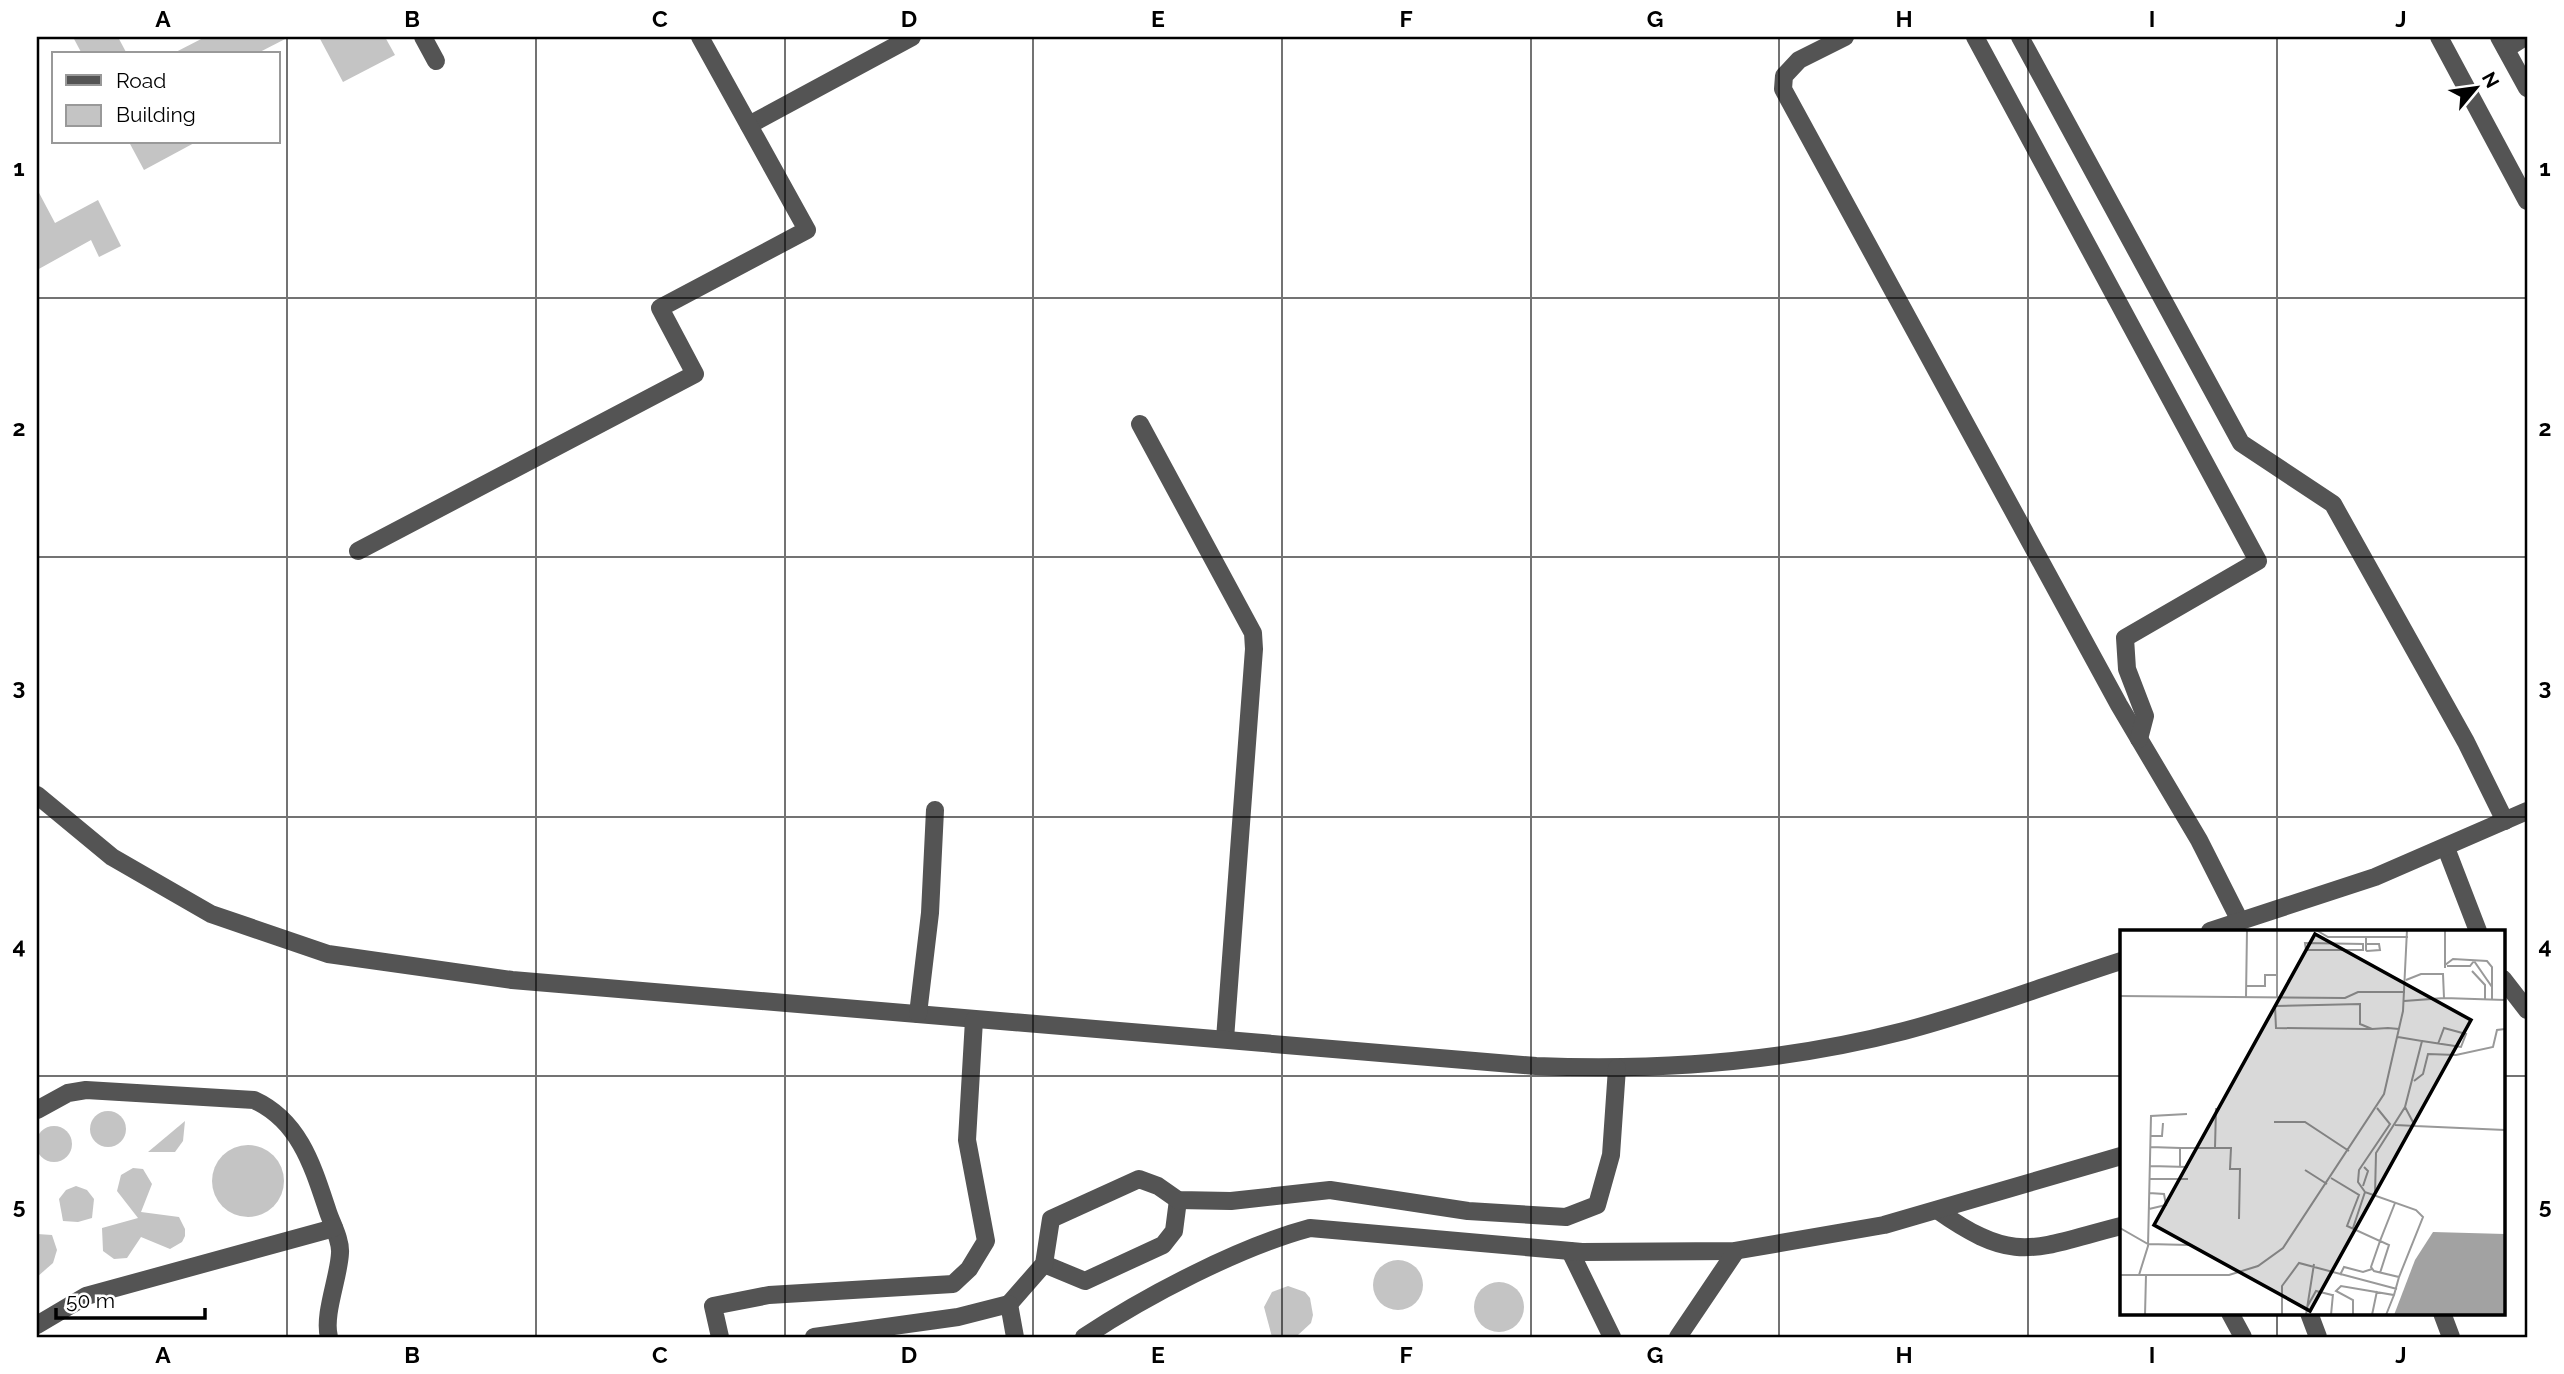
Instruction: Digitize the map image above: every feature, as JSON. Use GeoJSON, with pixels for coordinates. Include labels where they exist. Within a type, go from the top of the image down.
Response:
{"type":"FeatureCollection","features":[{"type":"Feature","properties":{"kind":"street"},"geometry":{"type":"LineString","coordinates":[[423,37],[436,61]]}},
{"type":"Feature","properties":{"kind":"street"},"geometry":{"type":"LineString","coordinates":[[358,551],[695,374],[660,308],[807,230],[700,37]]}},
{"type":"Feature","properties":{"kind":"street"},"geometry":{"type":"LineString","coordinates":[[749,125],[912,37]]}},
{"type":"Feature","properties":{"kind":"street"},"geometry":{"type":"LineString","coordinates":[[1845,37],[1800,60],[1784,76],[1783,89],[2139,739],[2199,840],[2240,921]]}},
{"type":"Feature","properties":{"kind":"street"},"geometry":{"type":"LineString","coordinates":[[1975,37],[2258,561],[2125,638],[2127,669],[2146,716],[2139,739]]}},
{"type":"Feature","properties":{"kind":"street"},"geometry":{"type":"LineString","coordinates":[[2020,37],[2241,443],[2333,504],[2466,743],[2505,821]]}},
{"type":"Feature","properties":{"kind":"street"},"geometry":{"type":"LineString","coordinates":[[2440,37],[2527,201]]}},
{"type":"Feature","properties":{"kind":"street"},"geometry":{"type":"LineString","coordinates":[[2525,37],[2503,43],[2527,88]]}},
{"type":"Feature","properties":{"kind":"street"},"geometry":{"type":"LineString","coordinates":[[2511,171],[2527,162]]}},
{"type":"Feature","properties":{"kind":"street"},"geometry":{"type":"LineString","coordinates":[[1140,424],[1252,633],[1254,649],[1241,856],[1225,1039]]}},
{"type":"Feature","properties":{"kind":"street"},"geometry":{"type":"LineString","coordinates":[[37,794],[112,857],[211,914],[328,954],[512,980],[1536,1066],[1617,1068],[1738,1062],[1904,1031],[2120,961]]}},
{"type":"Feature","properties":{"kind":"street"},"geometry":{"type":"LineString","coordinates":[[918,1014],[930,913],[934,810]]}},
{"type":"Feature","properties":{"kind":"street"},"geometry":{"type":"LineString","coordinates":[[2213,930],[2375,877],[2527,811]]}},
{"type":"Feature","properties":{"kind":"street"},"geometry":{"type":"LineString","coordinates":[[2446,848],[2478,930]]}},
{"type":"Feature","properties":{"kind":"street"},"geometry":{"type":"LineString","coordinates":[[2504,980],[2527,1010]]}},
{"type":"Feature","properties":{"kind":"street"},"geometry":{"type":"LineString","coordinates":[[720,1337],[713,1306],[769,1295],[953,1284],[969,1269],[986,1241],[967,1140],[974,1020]]}},
{"type":"Feature","properties":{"kind":"street"},"geometry":{"type":"LineString","coordinates":[[814,1337],[958,1317],[1009,1304],[1044,1264],[1051,1219],[1092,1198],[1139,1179],[1158,1186],[1178,1200],[1231,1201],[1330,1190],[1468,1211],[1566,1217],[1597,1205],[1611,1155],[1617,1068]]}},
{"type":"Feature","properties":{"kind":"street"},"geometry":{"type":"LineString","coordinates":[[37,1110],[68,1093],[86,1090],[254,1100],[282,1118],[312,1161],[341,1250],[328,1337]]}},
{"type":"Feature","properties":{"kind":"street"},"geometry":{"type":"LineString","coordinates":[[1084,1337],[1150,1298],[1276,1237],[1310,1228],[1570,1251],[1736,1251],[1884,1225],[2120,1156]]}},
{"type":"Feature","properties":{"kind":"street"},"geometry":{"type":"LineString","coordinates":[[1044,1264],[1085,1281],[1163,1245],[1174,1231],[1178,1200]]}},
{"type":"Feature","properties":{"kind":"street"},"geometry":{"type":"LineString","coordinates":[[1937,1210],[1986,1241],[2019,1250],[2120,1226]]}},
{"type":"Feature","properties":{"kind":"street"},"geometry":{"type":"LineString","coordinates":[[37,1325],[86,1296],[334,1228]]}},
{"type":"Feature","properties":{"kind":"street"},"geometry":{"type":"LineString","coordinates":[[1570,1251],[1612,1337]]}},
{"type":"Feature","properties":{"kind":"street"},"geometry":{"type":"LineString","coordinates":[[1678,1337],[1736,1251]]}},
{"type":"Feature","properties":{"kind":"street"},"geometry":{"type":"LineString","coordinates":[[1009,1304],[1015,1337]]}},
{"type":"Feature","properties":{"kind":"street"},"geometry":{"type":"LineString","coordinates":[[2231,1314],[2243,1337]]}},
{"type":"Feature","properties":{"kind":"street"},"geometry":{"type":"LineString","coordinates":[[2309,1314],[2318,1337]]}},
{"type":"Feature","properties":{"kind":"street"},"geometry":{"type":"LineString","coordinates":[[2442,1314],[2451,1337]]}},
{"type":"Feature","properties":{"kind":"building"},"geometry":{"type":"Polygon","coordinates":[[[73,37],[118,37],[126,52],[81,52],[73,37]]]}},
{"type":"Feature","properties":{"kind":"building"},"geometry":{"type":"Polygon","coordinates":[[[205,37],[289,37],[260,52],[176,52],[205,37]]]}},
{"type":"Feature","properties":{"kind":"building"},"geometry":{"type":"Polygon","coordinates":[[[319,37],[385,37],[395,55],[343,82],[319,37]]]}},
{"type":"Feature","properties":{"kind":"building"},"geometry":{"type":"Polygon","coordinates":[[[130,144],[192,144],[144,170],[130,144]]]}},
{"type":"Feature","properties":{"kind":"building"},"geometry":{"type":"Polygon","coordinates":[[[37,189],[55,223],[98,200],[121,246],[99,257],[91,240],[37,270],[37,189]]]}},
{"type":"Feature","properties":{"kind":"building"},"geometry":{"type":"Polygon","coordinates":[[[108,1111],[120,1117],[126,1129],[120,1141],[108,1147],[96,1141],[90,1129],[96,1117],[108,1111]]]}},
{"type":"Feature","properties":{"kind":"building"},"geometry":{"type":"Polygon","coordinates":[[[185,1121],[183,1141],[175,1152],[148,1152],[185,1121]]]}},
{"type":"Feature","properties":{"kind":"building"},"geometry":{"type":"Polygon","coordinates":[[[54,1126],[67,1131],[72,1144],[67,1157],[54,1162],[41,1157],[36,1144],[41,1131],[54,1126]]]}},
{"type":"Feature","properties":{"kind":"building"},"geometry":{"type":"Polygon","coordinates":[[[248,1145],[268,1151],[278,1161],[284,1181],[278,1201],[268,1211],[248,1217],[228,1211],[218,1201],[212,1181],[218,1161],[228,1151],[248,1145]]]}},
{"type":"Feature","properties":{"kind":"building"},"geometry":{"type":"Polygon","coordinates":[[[133,1168],[143,1169],[152,1184],[141,1212],[179,1217],[185,1229],[185,1236],[182,1242],[170,1249],[141,1237],[127,1258],[114,1259],[103,1251],[102,1228],[138,1218],[117,1191],[121,1175],[133,1168]]]}},
{"type":"Feature","properties":{"kind":"building"},"geometry":{"type":"Polygon","coordinates":[[[76,1186],[87,1190],[94,1199],[92,1218],[78,1222],[63,1221],[59,1199],[66,1190],[76,1186]]]}},
{"type":"Feature","properties":{"kind":"building"},"geometry":{"type":"Polygon","coordinates":[[[37,1234],[52,1235],[57,1250],[53,1263],[37,1277],[37,1234]]]}},
{"type":"Feature","properties":{"kind":"building"},"geometry":{"type":"Polygon","coordinates":[[[1398,1260],[1415,1268],[1423,1285],[1415,1302],[1398,1310],[1381,1302],[1373,1285],[1381,1268],[1398,1260]]]}},
{"type":"Feature","properties":{"kind":"building"},"geometry":{"type":"Polygon","coordinates":[[[1499,1282],[1516,1290],[1524,1307],[1516,1324],[1499,1332],[1482,1324],[1474,1307],[1482,1290],[1499,1282]]]}},
{"type":"Feature","properties":{"kind":"building"},"geometry":{"type":"Polygon","coordinates":[[[1288,1286],[1305,1292],[1310,1298],[1313,1315],[1311,1323],[1298,1335],[1272,1337],[1264,1307],[1272,1292],[1288,1286]]]}}]}
